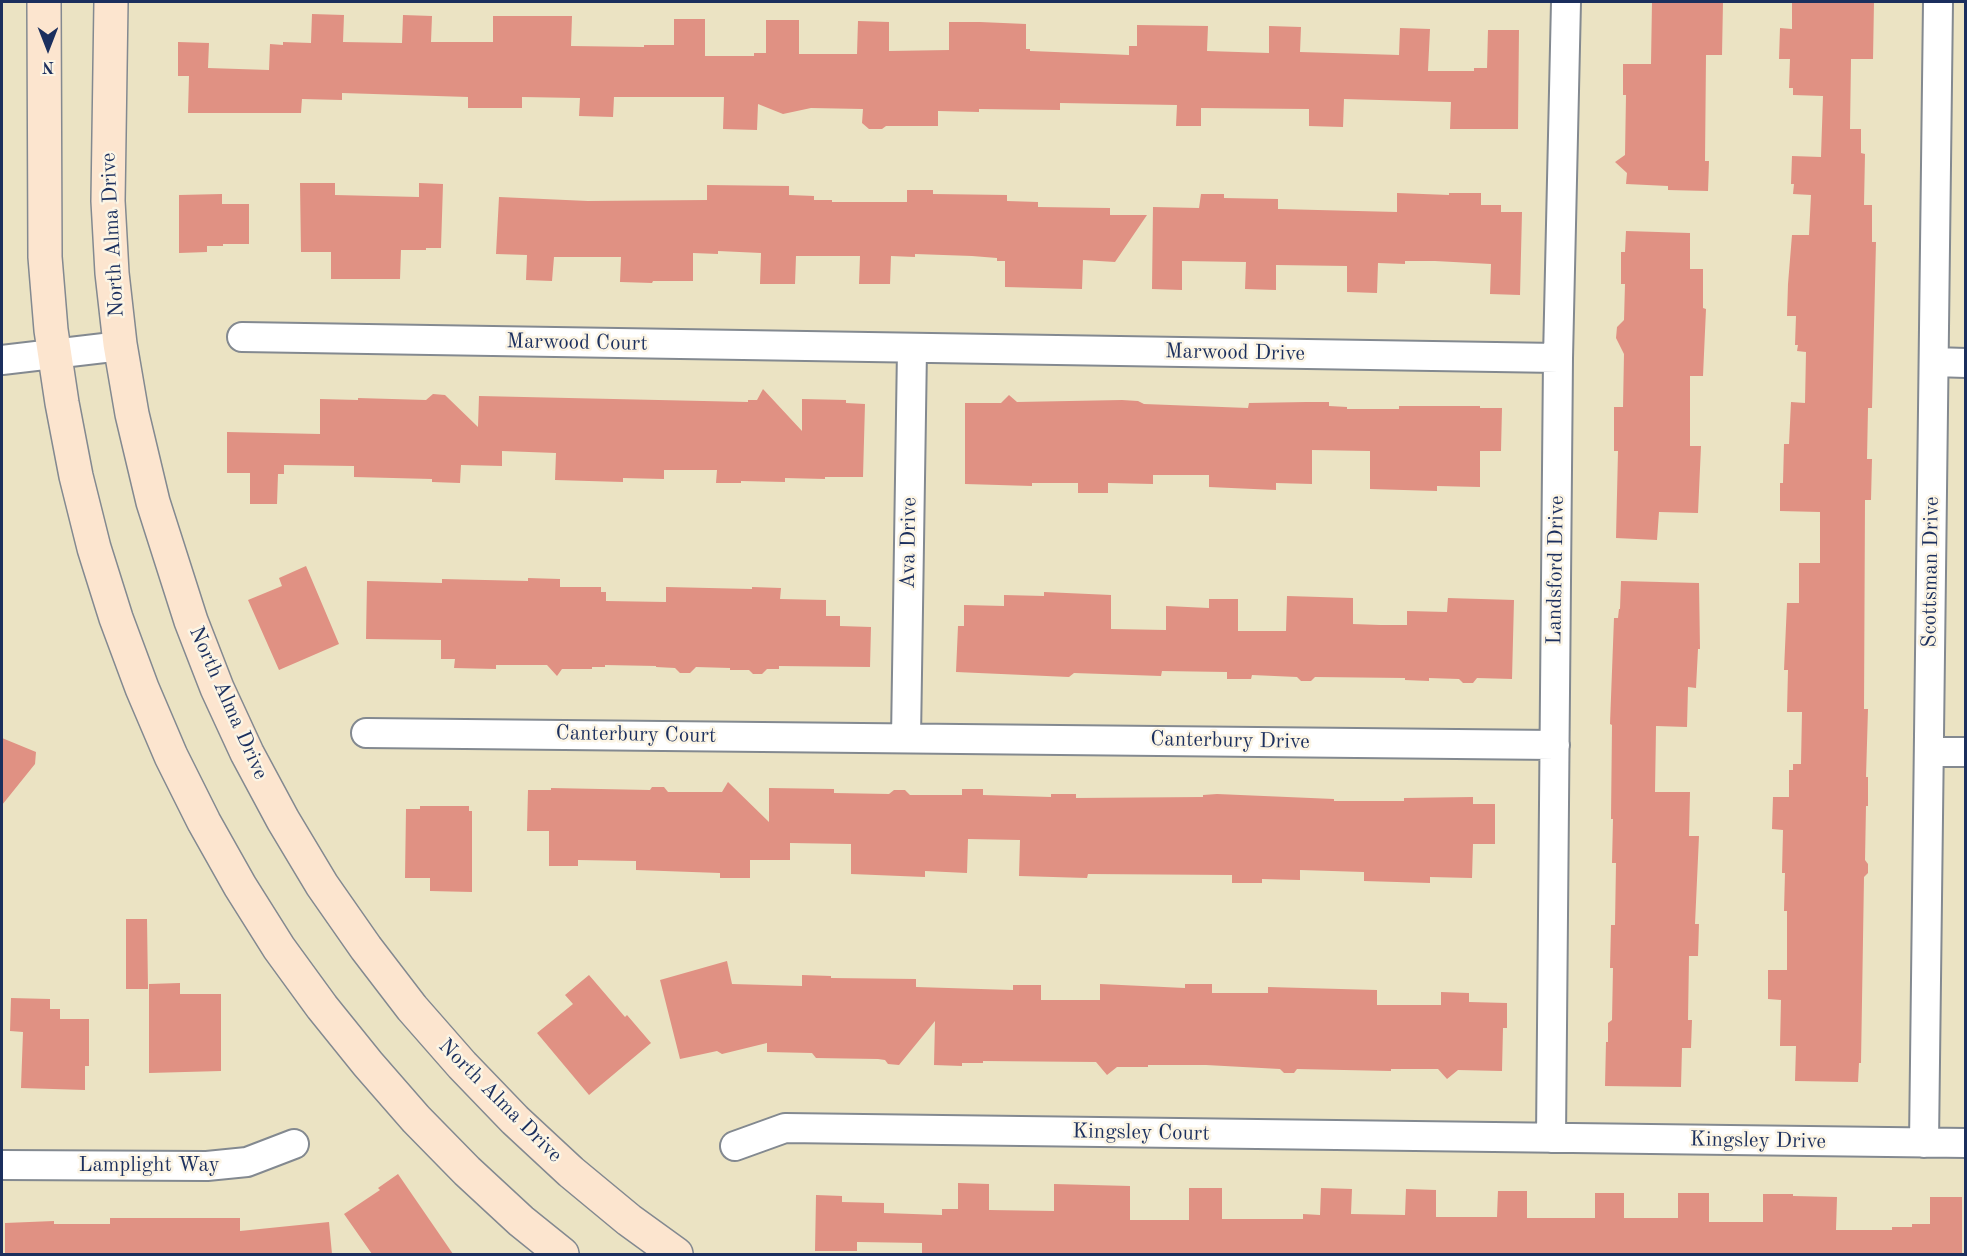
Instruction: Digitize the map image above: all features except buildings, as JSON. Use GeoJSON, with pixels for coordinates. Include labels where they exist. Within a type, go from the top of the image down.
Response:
{"type":"FeatureCollection","features":[{"type":"Feature","properties":{"kind":"main road"},"geometry":{"type":"LineString","coordinates":[[44,2],[45,257],[54,353],[76,476],[94,548],[116,618],[142,688],[167,746],[209,831],[240,886],[279,948],[322,1007],[416,1119],[521,1221],[562,1254]]}},
{"type":"Feature","properties":{"kind":"main road","name":"North Alma Drive"},"geometry":{"type":"LineString","coordinates":[[111,2],[108,201],[112,273],[121,346],[132,414],[148,484],[190,621],[217,688],[247,753],[283,820],[317,876],[372,956],[412,1008],[515,1120],[571,1172],[629,1220],[676,1254]]}},
{"type":"Feature","properties":{"kind":"street","name":"Landsford Drive"},"geometry":{"type":"LineString","coordinates":[[1551,1138],[1558,358],[1566,2]]}},
{"type":"Feature","properties":{"kind":"street","name":"Scottsman Drive"},"geometry":{"type":"LineString","coordinates":[[1924,1143],[1938,2]]}},
{"type":"Feature","properties":{"kind":"street","name":"Marwood Court"},"geometry":{"type":"LineString","coordinates":[[242,337],[912,349]]}},
{"type":"Feature","properties":{"kind":"street"},"geometry":{"type":"LineString","coordinates":[[2,360],[121,346]]}},
{"type":"Feature","properties":{"kind":"street","name":"Marwood Drive"},"geometry":{"type":"LineString","coordinates":[[912,349],[1558,358]]}},
{"type":"Feature","properties":{"kind":"street","name":"Ava Drive"},"geometry":{"type":"LineString","coordinates":[[906,738],[912,349]]}},
{"type":"Feature","properties":{"kind":"street"},"geometry":{"type":"LineString","coordinates":[[1934,362],[1965,363]]}},
{"type":"Feature","properties":{"kind":"street","name":"Canterbury Court"},"geometry":{"type":"LineString","coordinates":[[366,732],[906,738]]}},
{"type":"Feature","properties":{"kind":"street","name":"Canterbury Drive"},"geometry":{"type":"LineString","coordinates":[[906,738],[1555,745]]}},
{"type":"Feature","properties":{"kind":"street"},"geometry":{"type":"LineString","coordinates":[[1929,752],[1965,752]]}},
{"type":"Feature","properties":{"kind":"street","name":"Kingsley Court"},"geometry":{"type":"LineString","coordinates":[[735,1146],[785,1128],[1551,1138]]}},
{"type":"Feature","properties":{"kind":"street","name":"Kingsley Drive"},"geometry":{"type":"LineString","coordinates":[[1551,1138],[1965,1143]]}},
{"type":"Feature","properties":{"kind":"street","name":"Lamplight Way"},"geometry":{"type":"LineString","coordinates":[[2,1165],[207,1166],[247,1162],[294,1144]]}}]}
